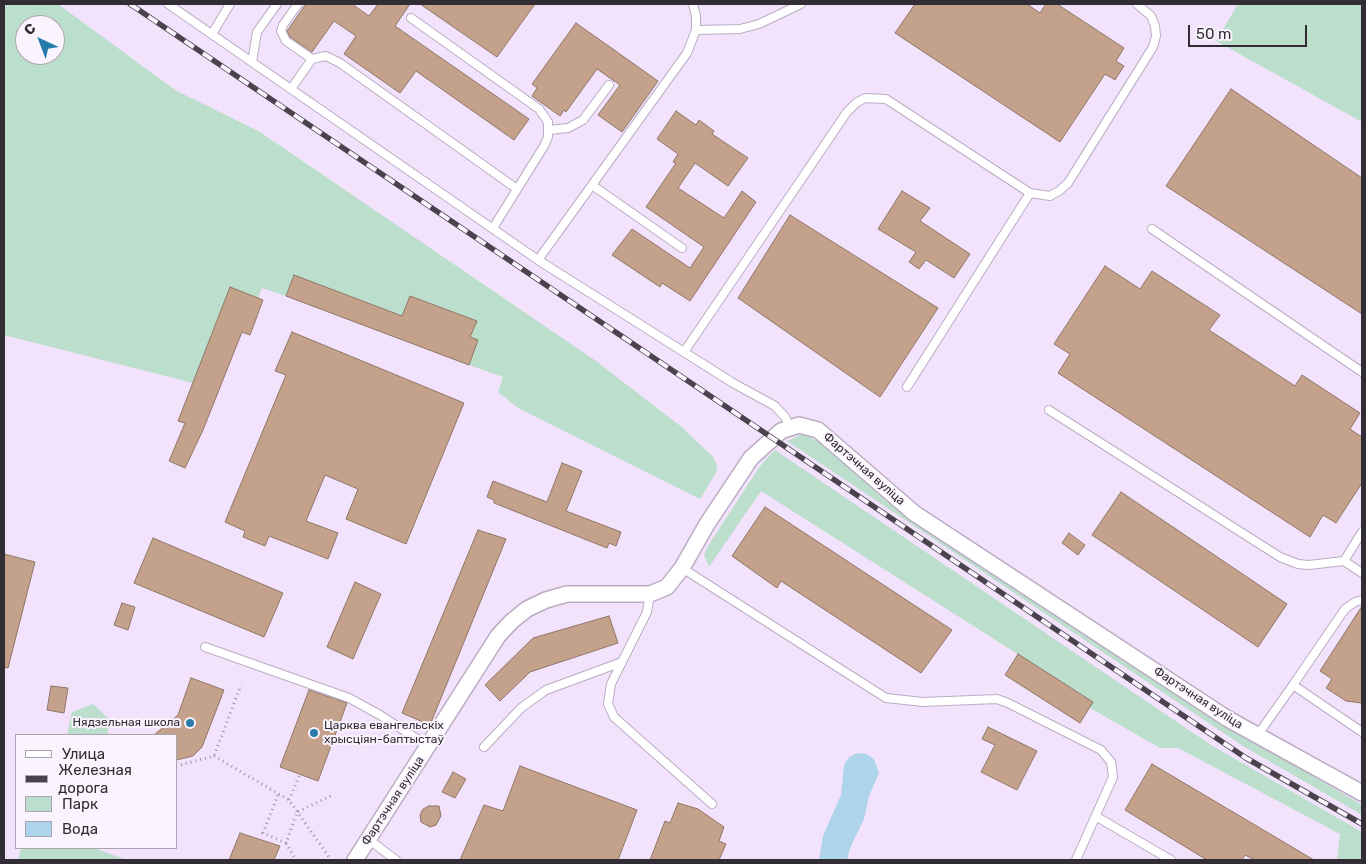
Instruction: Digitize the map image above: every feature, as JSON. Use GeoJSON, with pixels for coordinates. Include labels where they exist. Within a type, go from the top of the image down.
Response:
{"type":"FeatureCollection","features":[{"type":"Feature","properties":{"kind":"street","name":"Фартэчная вуліца"},"geometry":{"type":"LineString","coordinates":[[355,860],[498,636],[527,609],[546,600],[567,594],[650,594],[668,587],[751,458],[771,438],[790,426],[808,425],[818,430],[914,512],[1256,736],[1362,793]]}},
{"type":"Feature","properties":{"kind":"lane"},"geometry":{"type":"LineString","coordinates":[[168,4],[538,260],[684,352],[775,406],[790,426]]}},
{"type":"Feature","properties":{"kind":"lane"},"geometry":{"type":"LineString","coordinates":[[212,34],[230,4]]}},
{"type":"Feature","properties":{"kind":"lane"},"geometry":{"type":"LineString","coordinates":[[252,62],[257,32],[277,4]]}},
{"type":"Feature","properties":{"kind":"lane"},"geometry":{"type":"LineString","coordinates":[[298,4],[281,31],[286,41],[312,59]]}},
{"type":"Feature","properties":{"kind":"lane"},"geometry":{"type":"LineString","coordinates":[[538,260],[686,53],[696,30],[696,16],[693,4]]}},
{"type":"Feature","properties":{"kind":"lane"},"geometry":{"type":"LineString","coordinates":[[696,30],[740,29],[760,24],[801,4]]}},
{"type":"Feature","properties":{"kind":"lane"},"geometry":{"type":"LineString","coordinates":[[684,352],[848,112],[856,103],[865,98],[886,99],[1030,193],[1050,196],[1059,192],[1068,184],[1153,47],[1156,36],[1155,26],[1151,16],[1137,4]]}},
{"type":"Feature","properties":{"kind":"lane"},"geometry":{"type":"LineString","coordinates":[[412,18],[539,109],[548,122],[549,130],[544,146],[493,228]]}},
{"type":"Feature","properties":{"kind":"lane"},"geometry":{"type":"LineString","coordinates":[[291,89],[312,59],[326,56],[340,63],[517,190]]}},
{"type":"Feature","properties":{"kind":"lane"},"geometry":{"type":"LineString","coordinates":[[549,130],[568,128],[583,120],[609,85]]}},
{"type":"Feature","properties":{"kind":"lane"},"geometry":{"type":"LineString","coordinates":[[592,185],[682,248]]}},
{"type":"Feature","properties":{"kind":"lane"},"geometry":{"type":"LineString","coordinates":[[907,388],[1030,193]]}},
{"type":"Feature","properties":{"kind":"lane"},"geometry":{"type":"LineString","coordinates":[[1152,228],[1362,372]]}},
{"type":"Feature","properties":{"kind":"lane"},"geometry":{"type":"LineString","coordinates":[[1049,410],[1280,558],[1298,564],[1309,565],[1344,561],[1362,573]]}},
{"type":"Feature","properties":{"kind":"lane"},"geometry":{"type":"LineString","coordinates":[[1344,561],[1362,532]]}},
{"type":"Feature","properties":{"kind":"lane"},"geometry":{"type":"LineString","coordinates":[[682,568],[886,698],[923,702],[997,699],[1008,702],[1101,750],[1112,762],[1113,777],[1097,817],[1076,860]]}},
{"type":"Feature","properties":{"kind":"lane"},"geometry":{"type":"LineString","coordinates":[[650,594],[647,612],[608,691],[608,704],[611,712],[712,804]]}},
{"type":"Feature","properties":{"kind":"lane"},"geometry":{"type":"LineString","coordinates":[[1256,736],[1345,609],[1355,602],[1362,600]]}},
{"type":"Feature","properties":{"kind":"lane"},"geometry":{"type":"LineString","coordinates":[[206,647],[349,698],[380,715],[428,746]]}},
{"type":"Feature","properties":{"kind":"lane"},"geometry":{"type":"LineString","coordinates":[[484,747],[521,708],[546,690],[622,662]]}},
{"type":"Feature","properties":{"kind":"lane"},"geometry":{"type":"LineString","coordinates":[[1293,685],[1362,732]]}},
{"type":"Feature","properties":{"kind":"lane"},"geometry":{"type":"LineString","coordinates":[[1097,817],[1170,860]]}},
{"type":"Feature","properties":{"kind":"lane"},"geometry":{"type":"LineString","coordinates":[[368,839],[396,860]]}},
{"type":"Feature","properties":{"kind":"path"},"geometry":{"type":"LineString","coordinates":[[214,756],[241,685]]}},
{"type":"Feature","properties":{"kind":"path"},"geometry":{"type":"LineString","coordinates":[[178,765],[214,756],[289,800],[331,860]]}},
{"type":"Feature","properties":{"kind":"path"},"geometry":{"type":"LineString","coordinates":[[289,800],[300,774]]}},
{"type":"Feature","properties":{"kind":"path"},"geometry":{"type":"LineString","coordinates":[[278,795],[263,834],[286,843],[296,860]]}},
{"type":"Feature","properties":{"kind":"path"},"geometry":{"type":"LineString","coordinates":[[286,843],[297,812],[331,796]]}},
{"type":"Feature","properties":{"kind":"green space"},"geometry":{"type":"Polygon","coordinates":[[[4,4],[58,4],[175,90],[260,132],[596,361],[683,428],[713,457],[717,465],[716,473],[700,499],[518,408],[498,392],[503,377],[469,365],[478,341],[470,337],[477,321],[410,296],[402,316],[294,275],[286,296],[262,288],[258,298],[230,287],[193,383],[4,335],[4,4]]]}},
{"type":"Feature","properties":{"kind":"green space"},"geometry":{"type":"Polygon","coordinates":[[[1238,4],[1362,4],[1362,122],[1216,41],[1238,4]]]}},
{"type":"Feature","properties":{"kind":"green space"},"geometry":{"type":"Polygon","coordinates":[[[802,434],[820,442],[1198,708],[1362,805],[1362,815],[1243,746],[787,441],[802,434]]]}},
{"type":"Feature","properties":{"kind":"green space"},"geometry":{"type":"Polygon","coordinates":[[[775,450],[1211,745],[1362,832],[1362,860],[1337,860],[1340,834],[1178,748],[1160,748],[1090,708],[1093,702],[761,491],[709,567],[704,555],[708,546],[760,466],[775,450]]]}},
{"type":"Feature","properties":{"kind":"green space"},"geometry":{"type":"Polygon","coordinates":[[[93,704],[108,718],[108,734],[67,734],[72,712],[93,704]]]}},
{"type":"Feature","properties":{"kind":"green space"},"geometry":{"type":"Polygon","coordinates":[[[21,849],[97,849],[127,860],[18,860],[21,849]]]}},
{"type":"Feature","properties":{"kind":"water"},"geometry":{"type":"Polygon","coordinates":[[[857,753],[866,754],[874,759],[879,773],[869,796],[864,819],[850,848],[847,860],[819,860],[823,836],[841,795],[844,765],[849,757],[857,753]]]}},
{"type":"Feature","properties":{"kind":"building"},"geometry":{"type":"Polygon","coordinates":[[[306,4],[352,4],[369,16],[378,4],[410,4],[395,26],[529,119],[514,140],[416,71],[400,93],[344,54],[356,36],[334,21],[312,52],[290,37],[287,31],[306,4]]]}},
{"type":"Feature","properties":{"kind":"building"},"geometry":{"type":"Polygon","coordinates":[[[420,4],[535,4],[497,57],[420,4]]]}},
{"type":"Feature","properties":{"kind":"building"},"geometry":{"type":"Polygon","coordinates":[[[915,4],[1027,4],[1040,13],[1046,4],[1057,4],[1124,48],[1116,61],[1124,66],[1115,80],[1105,74],[1060,142],[895,33],[915,4]]]}},
{"type":"Feature","properties":{"kind":"building"},"geometry":{"type":"Polygon","coordinates":[[[576,23],[658,81],[622,132],[598,115],[620,85],[597,69],[566,112],[564,110],[560,116],[532,96],[537,88],[532,84],[576,23]]]}},
{"type":"Feature","properties":{"kind":"building"},"geometry":{"type":"Polygon","coordinates":[[[1231,89],[1362,178],[1362,314],[1166,186],[1231,89]]]}},
{"type":"Feature","properties":{"kind":"building"},"geometry":{"type":"Polygon","coordinates":[[[676,111],[696,125],[699,120],[714,131],[712,134],[748,158],[728,186],[695,163],[678,188],[724,218],[742,191],[756,202],[690,301],[662,283],[660,287],[612,255],[632,229],[690,268],[704,247],[646,207],[676,163],[673,162],[678,154],[657,139],[676,111]]]}},
{"type":"Feature","properties":{"kind":"building"},"geometry":{"type":"Polygon","coordinates":[[[902,191],[930,208],[920,221],[970,254],[954,278],[926,260],[919,269],[909,262],[916,252],[878,229],[902,191]]]}},
{"type":"Feature","properties":{"kind":"building"},"geometry":{"type":"Polygon","coordinates":[[[790,215],[938,308],[880,397],[738,298],[790,215]]]}},
{"type":"Feature","properties":{"kind":"building"},"geometry":{"type":"Polygon","coordinates":[[[1105,266],[1140,289],[1152,271],[1220,315],[1209,330],[1295,386],[1302,375],[1360,413],[1350,429],[1362,437],[1362,483],[1336,523],[1323,515],[1310,537],[1058,373],[1070,354],[1054,344],[1105,266]]]}},
{"type":"Feature","properties":{"kind":"building"},"geometry":{"type":"Polygon","coordinates":[[[294,275],[402,316],[410,296],[477,321],[470,337],[478,340],[469,365],[286,296],[294,275]]]}},
{"type":"Feature","properties":{"kind":"building"},"geometry":{"type":"Polygon","coordinates":[[[230,287],[263,300],[250,335],[242,332],[203,430],[185,468],[169,461],[185,423],[178,421],[230,287]]]}},
{"type":"Feature","properties":{"kind":"building"},"geometry":{"type":"Polygon","coordinates":[[[292,332],[464,403],[406,544],[346,519],[358,489],[325,475],[306,521],[338,533],[328,559],[269,536],[265,546],[243,537],[245,531],[225,522],[286,375],[275,371],[292,332]]]}},
{"type":"Feature","properties":{"kind":"building"},"geometry":{"type":"Polygon","coordinates":[[[562,463],[582,471],[566,511],[621,532],[616,546],[609,543],[607,548],[494,503],[494,500],[487,497],[493,481],[547,502],[562,463]]]}},
{"type":"Feature","properties":{"kind":"building"},"geometry":{"type":"Polygon","coordinates":[[[1121,492],[1287,604],[1258,647],[1092,535],[1121,492]]]}},
{"type":"Feature","properties":{"kind":"building"},"geometry":{"type":"Polygon","coordinates":[[[765,507],[952,630],[921,673],[781,581],[777,588],[732,556],[765,507]]]}},
{"type":"Feature","properties":{"kind":"building"},"geometry":{"type":"Polygon","coordinates":[[[478,530],[506,539],[430,725],[402,713],[478,530]]]}},
{"type":"Feature","properties":{"kind":"building"},"geometry":{"type":"Polygon","coordinates":[[[1069,533],[1085,545],[1078,555],[1062,543],[1069,533]]]}},
{"type":"Feature","properties":{"kind":"building"},"geometry":{"type":"Polygon","coordinates":[[[153,538],[283,593],[264,637],[134,583],[153,538]]]}},
{"type":"Feature","properties":{"kind":"building"},"geometry":{"type":"Polygon","coordinates":[[[4,554],[35,562],[8,668],[4,667],[4,554]]]}},
{"type":"Feature","properties":{"kind":"building"},"geometry":{"type":"Polygon","coordinates":[[[355,582],[381,594],[353,659],[327,647],[355,582]]]}},
{"type":"Feature","properties":{"kind":"building"},"geometry":{"type":"Polygon","coordinates":[[[122,603],[135,607],[128,630],[114,625],[122,603]]]}},
{"type":"Feature","properties":{"kind":"building"},"geometry":{"type":"Polygon","coordinates":[[[1362,606],[1362,703],[1346,701],[1326,688],[1332,679],[1320,671],[1362,606]]]}},
{"type":"Feature","properties":{"kind":"building"},"geometry":{"type":"Polygon","coordinates":[[[609,616],[618,643],[530,672],[500,701],[485,685],[533,638],[609,616]]]}},
{"type":"Feature","properties":{"kind":"building"},"geometry":{"type":"Polygon","coordinates":[[[1018,654],[1093,702],[1080,723],[1005,675],[1018,654]]]}},
{"type":"Feature","properties":{"kind":"building","name":"Нядзельная школа"},"geometry":{"type":"Polygon","coordinates":[[[191,678],[224,690],[202,747],[193,756],[178,760],[178,734],[155,734],[178,715],[191,678]]]}},
{"type":"Feature","properties":{"kind":"building"},"geometry":{"type":"Polygon","coordinates":[[[51,686],[68,688],[64,713],[47,710],[51,686]]]}},
{"type":"Feature","properties":{"kind":"building","name":"Царква евангельскіх хрысціян-баптыстаў"},"geometry":{"type":"Polygon","coordinates":[[[309,690],[347,703],[318,781],[280,767],[309,690]]]}},
{"type":"Feature","properties":{"kind":"building"},"geometry":{"type":"Polygon","coordinates":[[[988,727],[1037,751],[1017,790],[981,772],[995,745],[982,739],[988,727]]]}},
{"type":"Feature","properties":{"kind":"building"},"geometry":{"type":"Polygon","coordinates":[[[1152,764],[1314,860],[1255,860],[1245,855],[1242,860],[1207,860],[1125,810],[1152,764]]]}},
{"type":"Feature","properties":{"kind":"building"},"geometry":{"type":"Polygon","coordinates":[[[520,766],[637,810],[618,860],[460,860],[484,805],[503,811],[520,766]]]}},
{"type":"Feature","properties":{"kind":"building"},"geometry":{"type":"Polygon","coordinates":[[[453,772],[466,779],[455,798],[442,792],[453,772]]]}},
{"type":"Feature","properties":{"kind":"building"},"geometry":{"type":"Polygon","coordinates":[[[678,803],[698,809],[724,827],[719,841],[726,844],[719,860],[650,860],[665,821],[670,823],[678,803]]]}},
{"type":"Feature","properties":{"kind":"building"},"geometry":{"type":"Polygon","coordinates":[[[429,806],[439,806],[441,816],[436,825],[430,827],[421,822],[420,815],[423,809],[429,806]]]}},
{"type":"Feature","properties":{"kind":"building"},"geometry":{"type":"Polygon","coordinates":[[[240,833],[280,846],[274,860],[229,860],[240,833]]]}},
{"type":"Feature","properties":{"kind":"railway"},"geometry":{"type":"LineString","coordinates":[[130,4],[1246,758],[1362,824]]}},
{"type":"Feature","properties":{"kind":"place","name":"Нядзельная школа"},"geometry":{"type":"Point","coordinates":[190,723]}},
{"type":"Feature","properties":{"kind":"place","name":"Царква евангельскіх хрысціян-баптыстаў"},"geometry":{"type":"Point","coordinates":[314,733]}}]}
